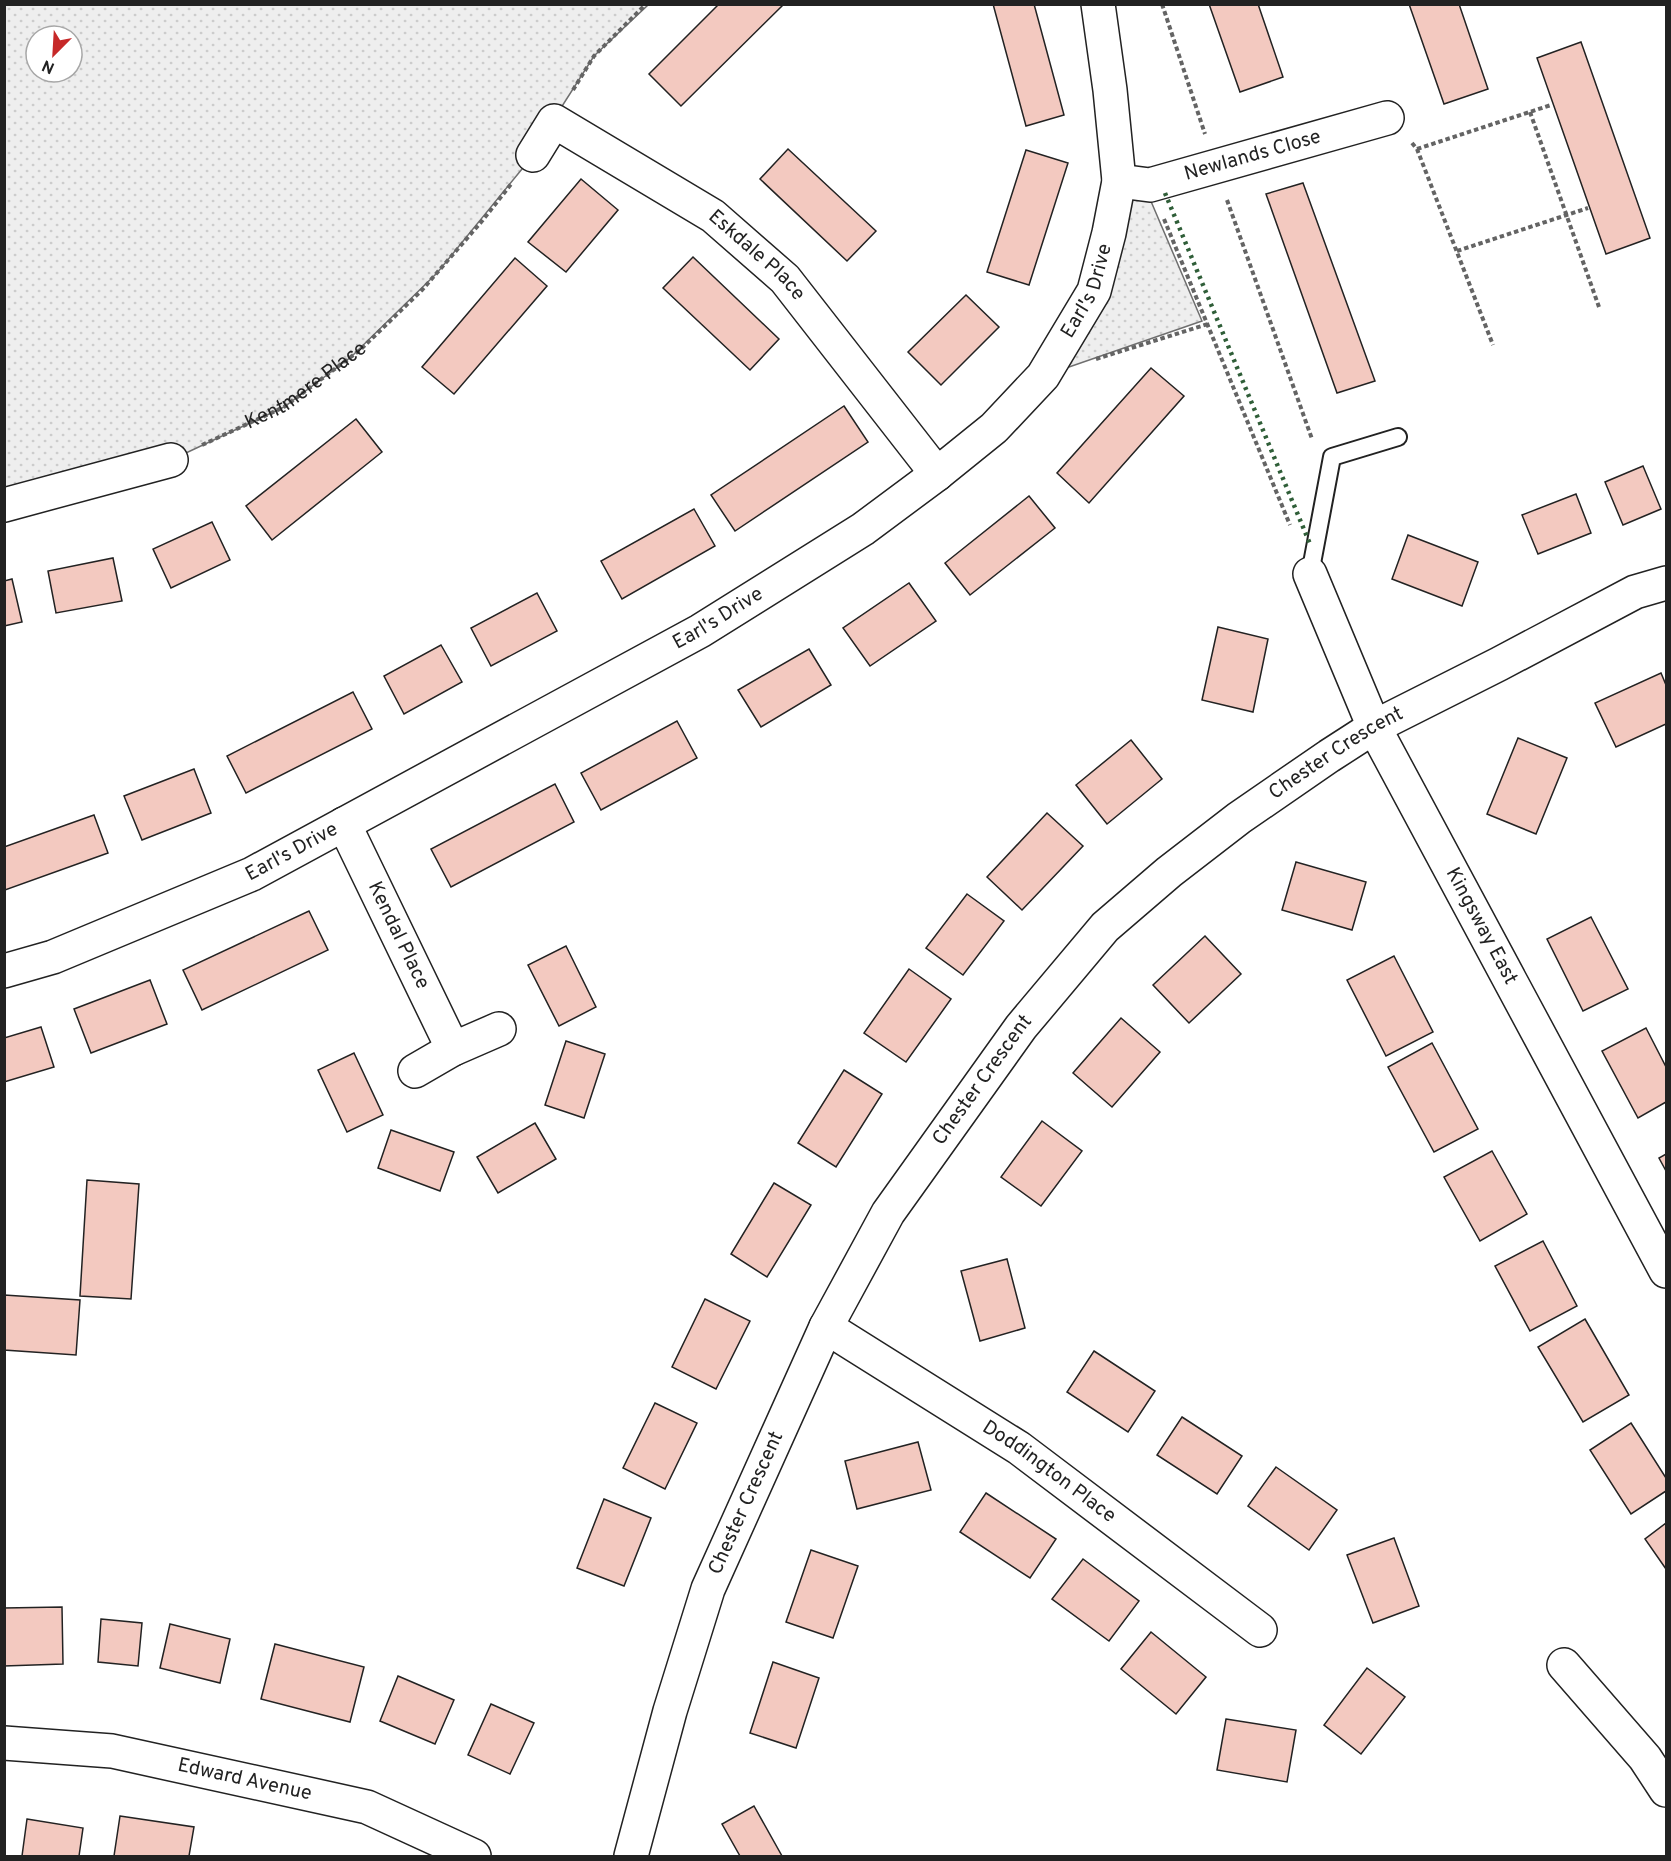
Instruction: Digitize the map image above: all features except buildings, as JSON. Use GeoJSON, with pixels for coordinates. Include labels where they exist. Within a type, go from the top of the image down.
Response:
{"type":"FeatureCollection","features":[{"type":"Feature","properties":{"kind":"street","name":"Earl's Drive"},"geometry":{"type":"LineString","coordinates":[[4,971],[53,957],[252,874],[700,631],[863,529],[994,428],[1043,376],[1094,291],[1109,233],[1134,183],[1110,90],[1098,4]]}},
{"type":"Feature","properties":{"kind":"street","name":"Newlands Close"},"geometry":{"type":"LineString","coordinates":[[1134,183],[1219,178],[1387,118]]}},
{"type":"Feature","properties":{"kind":"street"},"geometry":{"type":"LineString","coordinates":[[533,155],[554,121]]}},
{"type":"Feature","properties":{"kind":"street","name":"Eskdale Place"},"geometry":{"type":"LineString","coordinates":[[554,121],[712,216],[785,279],[937,474]]}},
{"type":"Feature","properties":{"kind":"street"},"geometry":{"type":"LineString","coordinates":[[4,506],[171,460]]}},
{"type":"Feature","properties":{"kind":"street","name":"Kingsway East"},"geometry":{"type":"LineString","coordinates":[[1310,574],[1374,727],[1666,1271]]}},
{"type":"Feature","properties":{"kind":"street","name":"Chester Crescent"},"geometry":{"type":"LineString","coordinates":[[631,1857],[670,1710],[708,1589],[826,1327],[888,1213],[1021,1027],[1106,927],[1169,872],[1239,818],[1374,727],[1635,592],[1666,583]]}},
{"type":"Feature","properties":{"kind":"street","name":"Kendal Place"},"geometry":{"type":"LineString","coordinates":[[344,824],[453,1049]]}},
{"type":"Feature","properties":{"kind":"street"},"geometry":{"type":"LineString","coordinates":[[415,1071],[453,1049],[499,1029]]}},
{"type":"Feature","properties":{"kind":"street","name":"Doddington Place"},"geometry":{"type":"LineString","coordinates":[[826,1327],[1018,1448],[1260,1630]]}},
{"type":"Feature","properties":{"kind":"street"},"geometry":{"type":"LineString","coordinates":[[1564,1665],[1645,1758],[1666,1790]]}},
{"type":"Feature","properties":{"kind":"street","name":"Edward Avenue"},"geometry":{"type":"LineString","coordinates":[[4,1743],[112,1751],[367,1807],[474,1857]]}},
{"type":"Feature","properties":{"kind":"lane"},"geometry":{"type":"LineString","coordinates":[[1310,574],[1332,457],[1398,437]]}},
{"type":"Feature","properties":{"kind":"path"},"geometry":{"type":"LineString","coordinates":[[554,121],[594,56],[646,4]]}},
{"type":"Feature","properties":{"kind":"path"},"geometry":{"type":"LineString","coordinates":[[1162,4],[1219,178],[1327,482]]}},
{"type":"Feature","properties":{"kind":"path"},"geometry":{"type":"LineString","coordinates":[[1417,149],[1551,105]]}},
{"type":"Feature","properties":{"kind":"path"},"geometry":{"type":"LineString","coordinates":[[1530,112],[1599,308]]}},
{"type":"Feature","properties":{"kind":"path"},"geometry":{"type":"LineString","coordinates":[[1387,118],[1417,149],[1493,345]]}},
{"type":"Feature","properties":{"kind":"path","name":"Kentmere Place"},"geometry":{"type":"LineString","coordinates":[[171,460],[284,407],[360,350],[422,290],[482,221],[533,155]]}},
{"type":"Feature","properties":{"kind":"path"},"geometry":{"type":"LineString","coordinates":[[1134,183],[1208,324],[1310,574]]}},
{"type":"Feature","properties":{"kind":"path"},"geometry":{"type":"LineString","coordinates":[[1457,251],[1588,208]]}},
{"type":"Feature","properties":{"kind":"path"},"geometry":{"type":"LineString","coordinates":[[1043,376],[1208,324]]}},
{"type":"Feature","properties":{"kind":"shaded area"},"geometry":{"type":"Polygon","coordinates":[[[5,5],[648,5],[594,56],[522,169],[437,273],[351,357],[284,407],[171,460],[5,505],[5,5]]]}},
{"type":"Feature","properties":{"kind":"shaded area"},"geometry":{"type":"Polygon","coordinates":[[[1119,181],[1150,199],[1202,321],[1043,376],[1119,181]]]}},
{"type":"Feature","properties":{"kind":"hedge"},"geometry":{"type":"LineString","coordinates":[[1165,193],[1310,544]]}}]}
